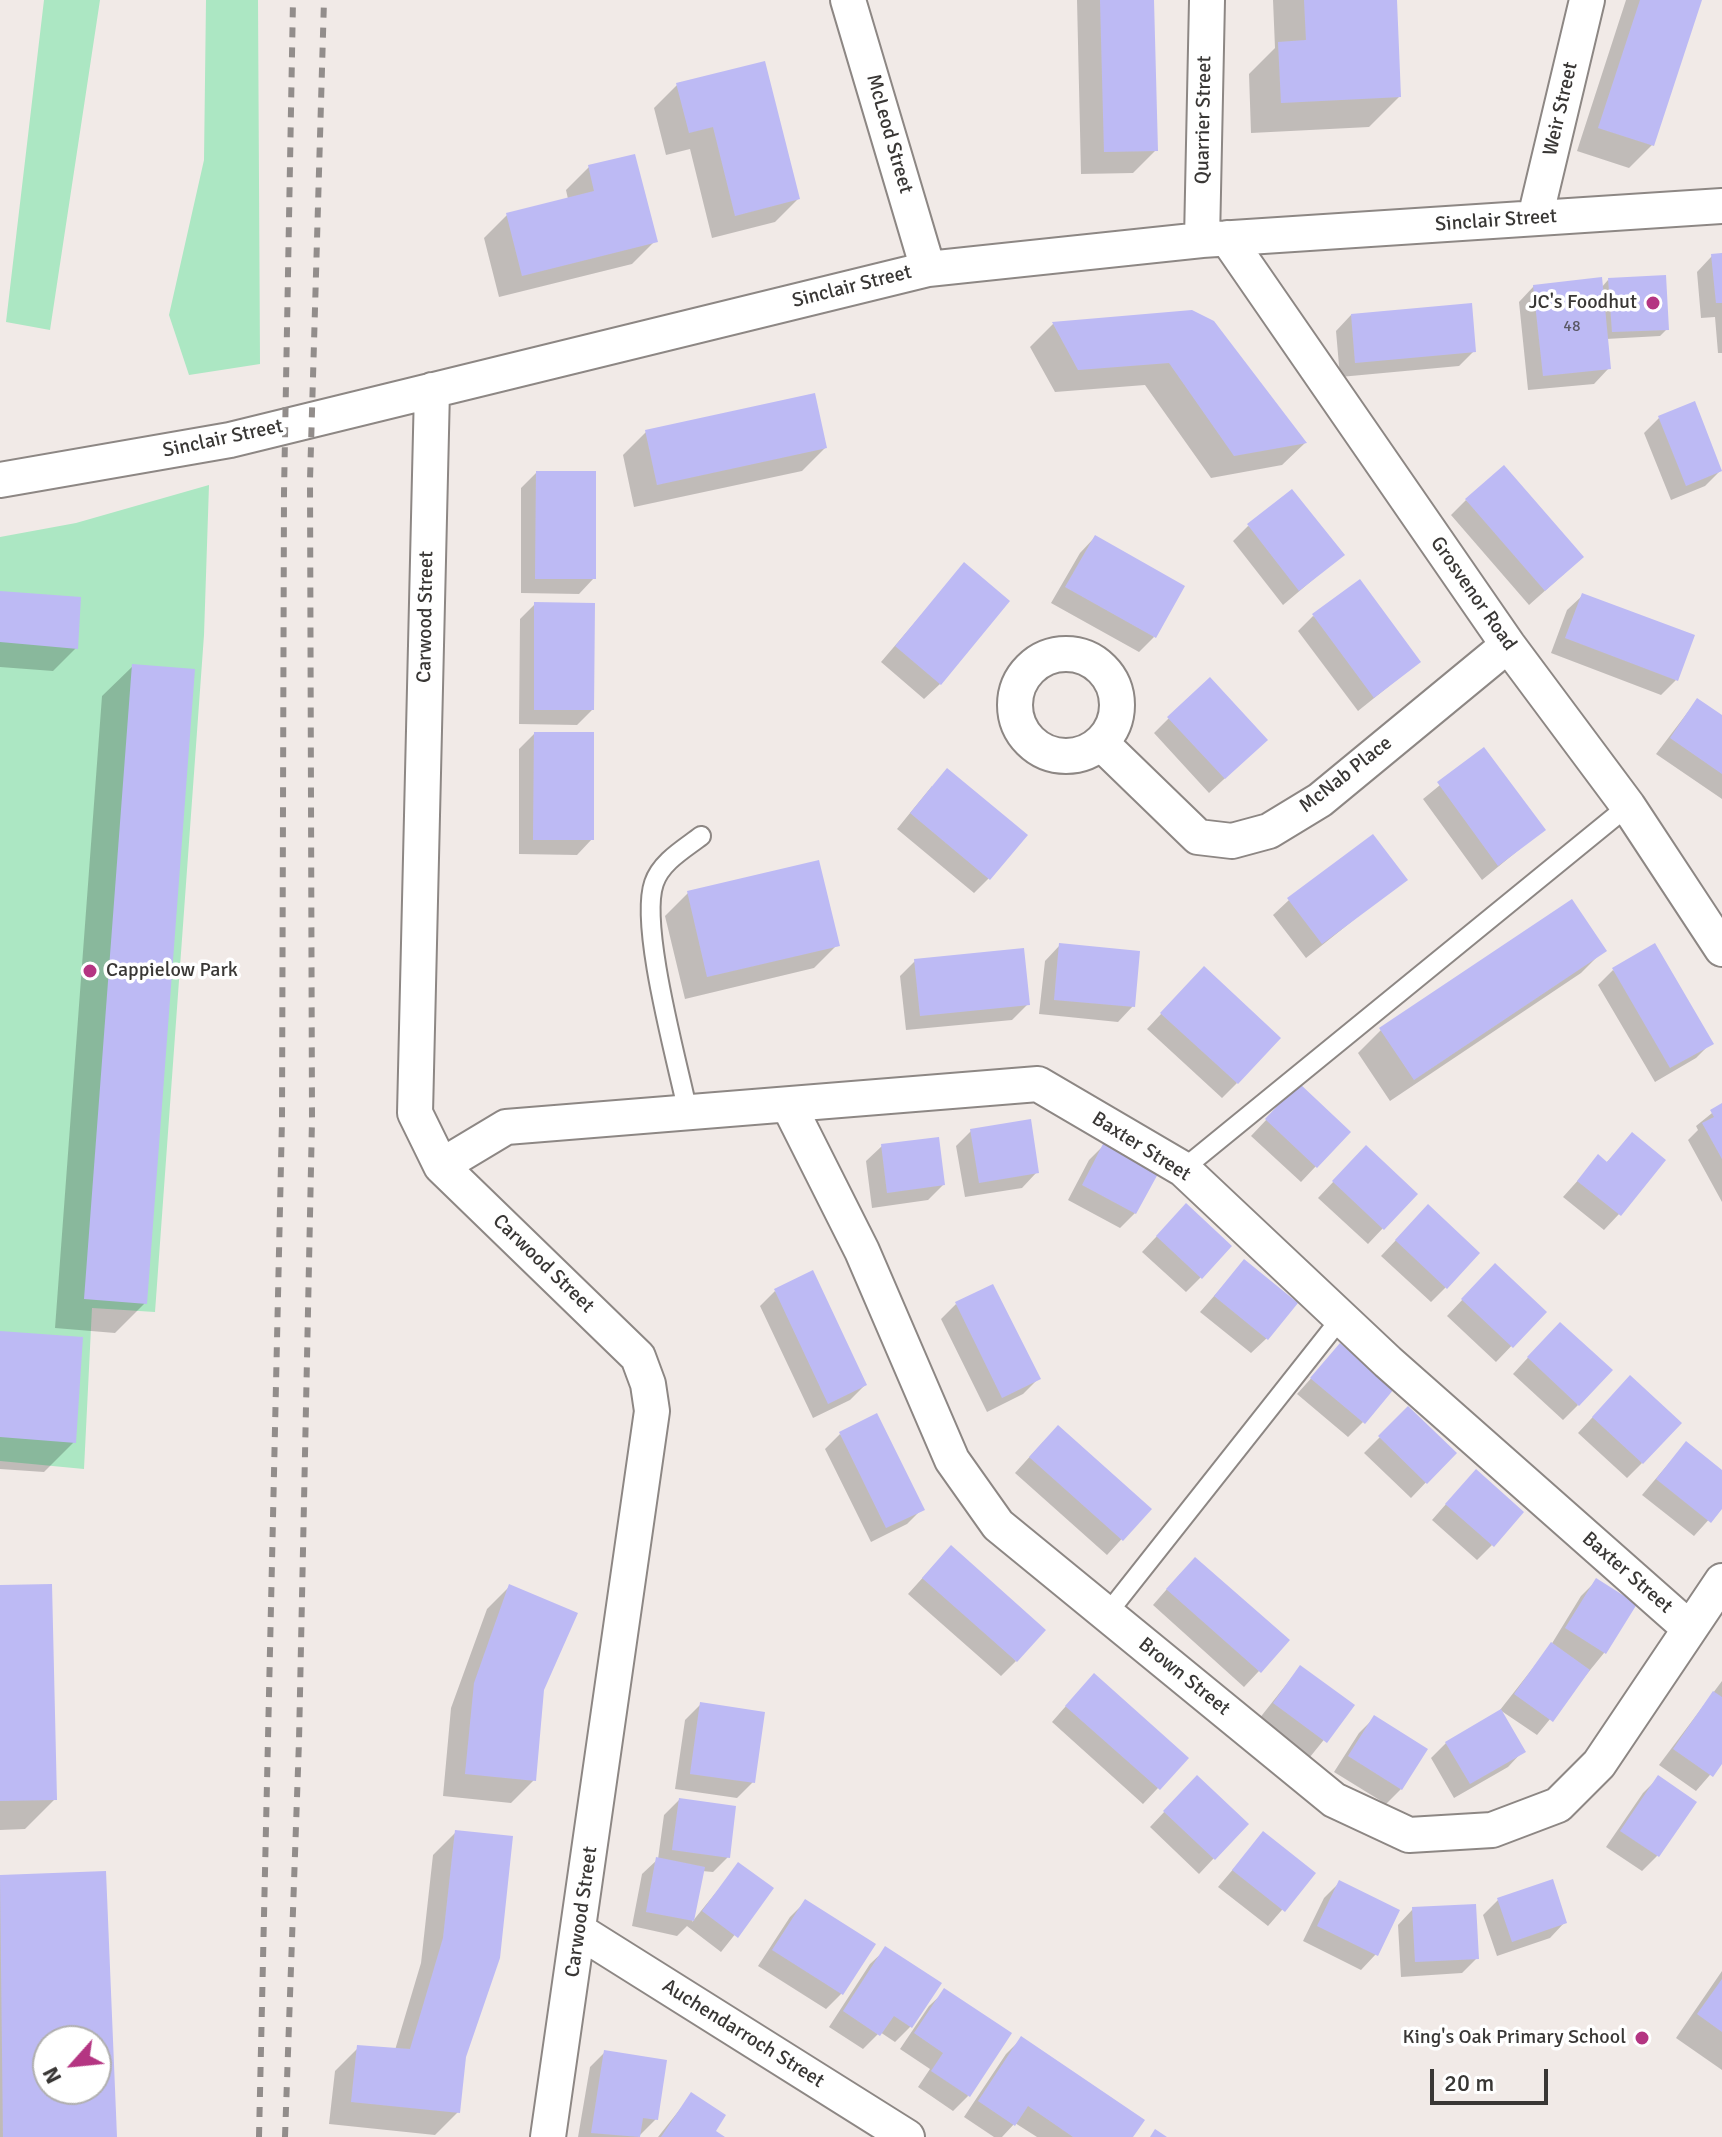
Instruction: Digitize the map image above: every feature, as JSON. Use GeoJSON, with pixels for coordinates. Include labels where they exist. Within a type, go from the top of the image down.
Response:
{"type":"FeatureCollection","features":[{"type":"Feature","properties":{"kind":"street","name":"McLeod Street"},"geometry":{"type":"LineString","coordinates":[[848,0],[928,269]]}},
{"type":"Feature","properties":{"kind":"street","name":"Quarrier Street"},"geometry":{"type":"LineString","coordinates":[[1207,0],[1214,239]]}},
{"type":"Feature","properties":{"kind":"street","name":"Weir Street"},"geometry":{"type":"LineString","coordinates":[[1535,218],[1587,0]]}},
{"type":"Feature","properties":{"kind":"street","name":"Sinclair Street"},"geometry":{"type":"LineString","coordinates":[[0,480],[230,440],[928,269],[1214,239],[1722,206]]}},
{"type":"Feature","properties":{"kind":"street","name":"Grosvenor Road"},"geometry":{"type":"LineString","coordinates":[[1214,239],[1628,806],[1722,949]]}},
{"type":"Feature","properties":{"kind":"street","name":"Carwood Street"},"geometry":{"type":"LineString","coordinates":[[432,390],[413,1094],[415,1113],[441,1166],[619,1336],[638,1357],[648,1384],[651,1437],[548,2137]]}},
{"type":"Feature","properties":{"kind":"street","name":"McNab Place"},"geometry":{"type":"LineString","coordinates":[[1101,743],[1198,837],[1232,841],[1269,831],[1320,800],[1508,645]]}},
{"type":"Feature","properties":{"kind":"street","name":"Baxter Street"},"geometry":{"type":"LineString","coordinates":[[441,1166],[506,1127],[1038,1084],[1183,1169],[1341,1318],[1689,1628]]}},
{"type":"Feature","properties":{"kind":"street","name":"Brown Street"},"geometry":{"type":"LineString","coordinates":[[789,1106],[862,1251],[952,1460],[998,1525],[1334,1800],[1409,1835],[1492,1830],[1558,1805],[1599,1764],[1722,1581]]}},
{"type":"Feature","properties":{"kind":"street","name":"Auchendarroch Street"},"geometry":{"type":"LineString","coordinates":[[579,1931],[907,2137]]}},
{"type":"Feature","properties":{"kind":"lane"},"geometry":{"type":"LineString","coordinates":[[1183,1169],[1628,806]]}},
{"type":"Feature","properties":{"kind":"lane"},"geometry":{"type":"LineString","coordinates":[[688,1113],[657,970],[651,901],[654,882],[663,866],[701,836]]}},
{"type":"Feature","properties":{"kind":"lane"},"geometry":{"type":"LineString","coordinates":[[1107,1614],[1341,1318]]}},
{"type":"Feature","properties":{"kind":"green space"},"geometry":{"type":"Polygon","coordinates":[[[44,0],[100,0],[50,330],[6,322],[44,0]]]}},
{"type":"Feature","properties":{"kind":"green space"},"geometry":{"type":"Polygon","coordinates":[[[206,0],[258,0],[260,364],[189,375],[169,315],[204,160],[206,0]]]}},
{"type":"Feature","properties":{"kind":"green space","name":"Cappielow Park"},"geometry":{"type":"Polygon","coordinates":[[[209,485],[204,635],[155,1312],[92,1308],[84,1469],[0,1461],[0,537],[76,523],[209,485]]]}},
{"type":"Feature","properties":{"kind":"building"},"geometry":{"type":"Polygon","coordinates":[[[1100,0],[1154,0],[1158,151],[1104,152],[1100,0]]]}},
{"type":"Feature","properties":{"kind":"building"},"geometry":{"type":"Polygon","coordinates":[[[1304,0],[1397,0],[1401,97],[1281,103],[1278,42],[1306,40],[1304,0]]]}},
{"type":"Feature","properties":{"kind":"building"},"geometry":{"type":"Polygon","coordinates":[[[1640,0],[1702,0],[1654,146],[1598,128],[1640,0]]]}},
{"type":"Feature","properties":{"kind":"building"},"geometry":{"type":"Polygon","coordinates":[[[765,61],[800,199],[735,216],[713,127],[689,133],[676,83],[765,61]]]}},
{"type":"Feature","properties":{"kind":"building"},"geometry":{"type":"Polygon","coordinates":[[[635,154],[658,242],[522,276],[506,213],[594,191],[588,165],[635,154]]]}},
{"type":"Feature","properties":{"kind":"building"},"geometry":{"type":"Polygon","coordinates":[[[1722,253],[1722,303],[1716,303],[1711,254],[1722,253]]]}},
{"type":"Feature","properties":{"kind":"building"},"geometry":{"type":"Polygon","coordinates":[[[1666,275],[1669,330],[1612,332],[1608,278],[1666,275]]]}},
{"type":"Feature","properties":{"kind":"building"},"geometry":{"type":"Polygon","coordinates":[[[1602,277],[1611,369],[1543,376],[1533,285],[1602,277]]]}},
{"type":"Feature","properties":{"kind":"building"},"geometry":{"type":"Polygon","coordinates":[[[1472,303],[1476,352],[1355,363],[1351,314],[1472,303]]]}},
{"type":"Feature","properties":{"kind":"building"},"geometry":{"type":"Polygon","coordinates":[[[1192,310],[1214,321],[1307,443],[1234,456],[1169,363],[1078,370],[1052,322],[1192,310]]]}},
{"type":"Feature","properties":{"kind":"building"},"geometry":{"type":"Polygon","coordinates":[[[815,393],[827,448],[657,485],[645,430],[815,393]]]}},
{"type":"Feature","properties":{"kind":"building"},"geometry":{"type":"Polygon","coordinates":[[[1695,401],[1722,471],[1686,486],[1658,416],[1695,401]]]}},
{"type":"Feature","properties":{"kind":"building"},"geometry":{"type":"Polygon","coordinates":[[[1504,465],[1584,557],[1545,591],[1465,499],[1504,465]]]}},
{"type":"Feature","properties":{"kind":"building"},"geometry":{"type":"Polygon","coordinates":[[[536,471],[596,471],[596,579],[535,579],[536,471]]]}},
{"type":"Feature","properties":{"kind":"building"},"geometry":{"type":"Polygon","coordinates":[[[1292,489],[1345,555],[1299,591],[1247,524],[1292,489]]]}},
{"type":"Feature","properties":{"kind":"building"},"geometry":{"type":"Polygon","coordinates":[[[1095,535],[1185,586],[1156,638],[1065,587],[1095,535]]]}},
{"type":"Feature","properties":{"kind":"building"},"geometry":{"type":"Polygon","coordinates":[[[964,562],[1010,601],[941,685],[895,646],[964,562]]]}},
{"type":"Feature","properties":{"kind":"building"},"geometry":{"type":"Polygon","coordinates":[[[1360,579],[1421,662],[1374,698],[1312,614],[1360,579]]]}},
{"type":"Feature","properties":{"kind":"building"},"geometry":{"type":"Polygon","coordinates":[[[0,591],[81,597],[78,649],[0,642],[0,591]]]}},
{"type":"Feature","properties":{"kind":"building"},"geometry":{"type":"Polygon","coordinates":[[[1582,593],[1695,635],[1678,681],[1565,638],[1582,593]]]}},
{"type":"Feature","properties":{"kind":"building"},"geometry":{"type":"Polygon","coordinates":[[[534,602],[595,603],[594,710],[534,710],[534,602]]]}},
{"type":"Feature","properties":{"kind":"building"},"geometry":{"type":"Polygon","coordinates":[[[132,664],[195,669],[147,1304],[84,1299],[132,664]]]}},
{"type":"Feature","properties":{"kind":"building"},"geometry":{"type":"Polygon","coordinates":[[[1210,677],[1268,740],[1225,779],[1167,717],[1210,677]]]}},
{"type":"Feature","properties":{"kind":"building"},"geometry":{"type":"Polygon","coordinates":[[[1697,698],[1722,715],[1722,774],[1670,738],[1697,698]]]}},
{"type":"Feature","properties":{"kind":"building"},"geometry":{"type":"Polygon","coordinates":[[[534,732],[594,732],[594,840],[533,840],[534,732]]]}},
{"type":"Feature","properties":{"kind":"building"},"geometry":{"type":"Polygon","coordinates":[[[1484,747],[1546,830],[1498,866],[1437,782],[1484,747]]]}},
{"type":"Feature","properties":{"kind":"building"},"geometry":{"type":"Polygon","coordinates":[[[947,768],[1028,835],[990,880],[910,813],[947,768]]]}},
{"type":"Feature","properties":{"kind":"building"},"geometry":{"type":"Polygon","coordinates":[[[1373,834],[1408,880],[1322,944],[1287,898],[1373,834]]]}},
{"type":"Feature","properties":{"kind":"building"},"geometry":{"type":"Polygon","coordinates":[[[819,860],[840,946],[707,977],[687,891],[819,860]]]}},
{"type":"Feature","properties":{"kind":"building"},"geometry":{"type":"Polygon","coordinates":[[[1572,899],[1607,951],[1414,1080],[1379,1028],[1572,899]]]}},
{"type":"Feature","properties":{"kind":"building"},"geometry":{"type":"Polygon","coordinates":[[[1059,943],[1140,951],[1135,1007],[1054,1000],[1059,943]]]}},
{"type":"Feature","properties":{"kind":"building"},"geometry":{"type":"Polygon","coordinates":[[[1655,943],[1714,1044],[1670,1068],[1612,968],[1655,943]]]}},
{"type":"Feature","properties":{"kind":"building"},"geometry":{"type":"Polygon","coordinates":[[[1024,948],[1030,1005],[920,1016],[914,959],[1024,948]]]}},
{"type":"Feature","properties":{"kind":"building"},"geometry":{"type":"Polygon","coordinates":[[[1204,966],[1281,1038],[1238,1084],[1160,1013],[1204,966]]]}},
{"type":"Feature","properties":{"kind":"building"},"geometry":{"type":"Polygon","coordinates":[[[1299,1083],[1351,1132],[1317,1168],[1265,1119],[1299,1083]]]}},
{"type":"Feature","properties":{"kind":"building"},"geometry":{"type":"Polygon","coordinates":[[[1722,1103],[1722,1159],[1702,1123],[1714,1117],[1710,1110],[1722,1103]]]}},
{"type":"Feature","properties":{"kind":"building"},"geometry":{"type":"Polygon","coordinates":[[[1031,1119],[1039,1173],[979,1183],[970,1129],[1031,1119]]]}},
{"type":"Feature","properties":{"kind":"building"},"geometry":{"type":"Polygon","coordinates":[[[1632,1132],[1666,1160],[1621,1216],[1577,1181],[1598,1154],[1607,1162],[1632,1132]]]}},
{"type":"Feature","properties":{"kind":"building"},"geometry":{"type":"Polygon","coordinates":[[[939,1137],[945,1185],[887,1193],[881,1144],[939,1137]]]}},
{"type":"Feature","properties":{"kind":"building"},"geometry":{"type":"Polygon","coordinates":[[[1104,1142],[1159,1172],[1136,1214],[1082,1185],[1104,1142]]]}},
{"type":"Feature","properties":{"kind":"building"},"geometry":{"type":"Polygon","coordinates":[[[1366,1145],[1418,1194],[1384,1230],[1332,1181],[1366,1145]]]}},
{"type":"Feature","properties":{"kind":"building"},"geometry":{"type":"Polygon","coordinates":[[[1186,1203],[1232,1246],[1202,1279],[1156,1236],[1186,1203]]]}},
{"type":"Feature","properties":{"kind":"building"},"geometry":{"type":"Polygon","coordinates":[[[1428,1204],[1480,1253],[1447,1289],[1395,1240],[1428,1204]]]}},
{"type":"Feature","properties":{"kind":"building"},"geometry":{"type":"Polygon","coordinates":[[[1244,1259],[1298,1303],[1268,1340],[1214,1296],[1244,1259]]]}},
{"type":"Feature","properties":{"kind":"building"},"geometry":{"type":"Polygon","coordinates":[[[1495,1263],[1547,1312],[1513,1348],[1461,1299],[1495,1263]]]}},
{"type":"Feature","properties":{"kind":"building"},"geometry":{"type":"Polygon","coordinates":[[[813,1270],[867,1385],[828,1404],[774,1289],[813,1270]]]}},
{"type":"Feature","properties":{"kind":"building"},"geometry":{"type":"Polygon","coordinates":[[[993,1284],[1041,1379],[1002,1398],[955,1302],[993,1284]]]}},
{"type":"Feature","properties":{"kind":"building"},"geometry":{"type":"Polygon","coordinates":[[[1560,1322],[1613,1370],[1579,1406],[1527,1357],[1560,1322]]]}},
{"type":"Feature","properties":{"kind":"building"},"geometry":{"type":"Polygon","coordinates":[[[0,1331],[83,1337],[76,1443],[0,1437],[0,1331]]]}},
{"type":"Feature","properties":{"kind":"building"},"geometry":{"type":"Polygon","coordinates":[[[1340,1343],[1394,1389],[1365,1424],[1310,1378],[1340,1343]]]}},
{"type":"Feature","properties":{"kind":"building"},"geometry":{"type":"Polygon","coordinates":[[[1630,1375],[1682,1423],[1643,1464],[1592,1417],[1630,1375]]]}},
{"type":"Feature","properties":{"kind":"building"},"geometry":{"type":"Polygon","coordinates":[[[1408,1406],[1457,1453],[1427,1484],[1378,1436],[1408,1406]]]}},
{"type":"Feature","properties":{"kind":"building"},"geometry":{"type":"Polygon","coordinates":[[[877,1413],[925,1510],[886,1528],[839,1432],[877,1413]]]}},
{"type":"Feature","properties":{"kind":"building"},"geometry":{"type":"Polygon","coordinates":[[[1058,1425],[1152,1509],[1123,1541],[1029,1457],[1058,1425]]]}},
{"type":"Feature","properties":{"kind":"building"},"geometry":{"type":"Polygon","coordinates":[[[1686,1441],[1722,1470],[1722,1509],[1711,1523],[1656,1479],[1686,1441]]]}},
{"type":"Feature","properties":{"kind":"building"},"geometry":{"type":"Polygon","coordinates":[[[1476,1469],[1524,1512],[1494,1547],[1445,1504],[1476,1469]]]}},
{"type":"Feature","properties":{"kind":"building"},"geometry":{"type":"Polygon","coordinates":[[[951,1545],[1046,1630],[1017,1662],[922,1578],[951,1545]]]}},
{"type":"Feature","properties":{"kind":"building"},"geometry":{"type":"Polygon","coordinates":[[[1195,1557],[1290,1640],[1261,1673],[1166,1589],[1195,1557]]]}},
{"type":"Feature","properties":{"kind":"building"},"geometry":{"type":"Polygon","coordinates":[[[1596,1578],[1637,1604],[1606,1654],[1565,1628],[1596,1578]]]}},
{"type":"Feature","properties":{"kind":"building"},"geometry":{"type":"Polygon","coordinates":[[[52,1584],[57,1800],[0,1801],[0,1585],[52,1584]]]}},
{"type":"Feature","properties":{"kind":"building"},"geometry":{"type":"Polygon","coordinates":[[[509,1584],[578,1613],[544,1690],[536,1781],[465,1774],[474,1683],[509,1584]]]}},
{"type":"Feature","properties":{"kind":"building"},"geometry":{"type":"Polygon","coordinates":[[[1551,1642],[1590,1670],[1553,1722],[1514,1694],[1551,1642]]]}},
{"type":"Feature","properties":{"kind":"building"},"geometry":{"type":"Polygon","coordinates":[[[1300,1665],[1355,1705],[1327,1743],[1273,1703],[1300,1665]]]}},
{"type":"Feature","properties":{"kind":"building"},"geometry":{"type":"Polygon","coordinates":[[[1094,1673],[1189,1758],[1160,1790],[1065,1706],[1094,1673]]]}},
{"type":"Feature","properties":{"kind":"building"},"geometry":{"type":"Polygon","coordinates":[[[1713,1691],[1722,1697],[1722,1764],[1713,1777],[1673,1749],[1713,1691]]]}},
{"type":"Feature","properties":{"kind":"building"},"geometry":{"type":"Polygon","coordinates":[[[700,1702],[765,1712],[755,1783],[690,1774],[700,1702]]]}},
{"type":"Feature","properties":{"kind":"building"},"geometry":{"type":"Polygon","coordinates":[[[1501,1709],[1526,1752],[1470,1784],[1445,1742],[1501,1709]]]}},
{"type":"Feature","properties":{"kind":"building"},"geometry":{"type":"Polygon","coordinates":[[[1374,1715],[1428,1749],[1402,1790],[1348,1756],[1374,1715]]]}},
{"type":"Feature","properties":{"kind":"building"},"geometry":{"type":"Polygon","coordinates":[[[1197,1775],[1249,1824],[1215,1860],[1163,1811],[1197,1775]]]}},
{"type":"Feature","properties":{"kind":"building"},"geometry":{"type":"Polygon","coordinates":[[[1658,1775],[1697,1802],[1659,1857],[1620,1831],[1658,1775]]]}},
{"type":"Feature","properties":{"kind":"building"},"geometry":{"type":"Polygon","coordinates":[[[679,1798],[736,1806],[730,1858],[672,1850],[679,1798]]]}},
{"type":"Feature","properties":{"kind":"building"},"geometry":{"type":"Polygon","coordinates":[[[455,1830],[513,1836],[500,1958],[466,2057],[460,2113],[351,2102],[357,2045],[410,2049],[443,1938],[455,1830]]]}},
{"type":"Feature","properties":{"kind":"building"},"geometry":{"type":"Polygon","coordinates":[[[1263,1831],[1316,1873],[1285,1912],[1232,1870],[1263,1831]]]}},
{"type":"Feature","properties":{"kind":"building"},"geometry":{"type":"Polygon","coordinates":[[[656,1857],[705,1867],[694,1921],[646,1912],[656,1857]]]}},
{"type":"Feature","properties":{"kind":"building"},"geometry":{"type":"Polygon","coordinates":[[[738,1862],[774,1888],[738,1938],[702,1911],[738,1862]]]}},
{"type":"Feature","properties":{"kind":"building"},"geometry":{"type":"Polygon","coordinates":[[[106,1871],[117,2137],[3,2137],[0,1875],[106,1871]]]}},
{"type":"Feature","properties":{"kind":"building"},"geometry":{"type":"Polygon","coordinates":[[[1553,1879],[1567,1923],[1512,1942],[1497,1898],[1553,1879]]]}},
{"type":"Feature","properties":{"kind":"building"},"geometry":{"type":"Polygon","coordinates":[[[1339,1880],[1400,1910],[1378,1956],[1317,1926],[1339,1880]]]}},
{"type":"Feature","properties":{"kind":"building"},"geometry":{"type":"Polygon","coordinates":[[[805,1899],[876,1944],[843,1995],[772,1950],[805,1899]]]}},
{"type":"Feature","properties":{"kind":"building"},"geometry":{"type":"Polygon","coordinates":[[[1476,1904],[1479,1959],[1415,1962],[1412,1907],[1476,1904]]]}},
{"type":"Feature","properties":{"kind":"building"},"geometry":{"type":"Polygon","coordinates":[[[885,1946],[942,1983],[912,2028],[894,2016],[880,2036],[843,2011],[885,1946]]]}},
{"type":"Feature","properties":{"kind":"building"},"geometry":{"type":"Polygon","coordinates":[[[1722,1979],[1722,2032],[1697,2014],[1722,1979]]]}},
{"type":"Feature","properties":{"kind":"building"},"geometry":{"type":"Polygon","coordinates":[[[944,1988],[1012,2033],[970,2097],[931,2071],[943,2053],[914,2033],[944,1988]]]}},
{"type":"Feature","properties":{"kind":"building"},"geometry":{"type":"Polygon","coordinates":[[[1021,2036],[1145,2120],[1133,2137],[1073,2137],[1028,2106],[1015,2126],[978,2101],[1021,2036]]]}},
{"type":"Feature","properties":{"kind":"building"},"geometry":{"type":"Polygon","coordinates":[[[604,2050],[667,2060],[658,2120],[643,2118],[640,2137],[591,2133],[604,2050]]]}},
{"type":"Feature","properties":{"kind":"building"},"geometry":{"type":"Polygon","coordinates":[[[691,2092],[726,2115],[716,2131],[725,2137],[661,2137],[691,2092]]]}},
{"type":"Feature","properties":{"kind":"building"},"geometry":{"type":"Polygon","coordinates":[[[1155,2129],[1167,2137],[1150,2137],[1155,2129]]]}},
{"type":"Feature","properties":{"kind":"railway"},"geometry":{"type":"LineString","coordinates":[[259,2137],[282,1119],[284,493],[293,0]]}},
{"type":"Feature","properties":{"kind":"railway"},"geometry":{"type":"LineString","coordinates":[[285,2137],[299,1741],[312,1120],[310,480],[324,0]]}},
{"type":"Feature","properties":{"kind":"place","name":"JC's Foodhut"},"geometry":{"type":"Point","coordinates":[1653,303]}},
{"type":"Feature","properties":{"kind":"place","name":"Cappielow Park"},"geometry":{"type":"Point","coordinates":[90,971]}},
{"type":"Feature","properties":{"kind":"place","name":"King's Oak Primary School"},"geometry":{"type":"Point","coordinates":[1642,2038]}}]}
